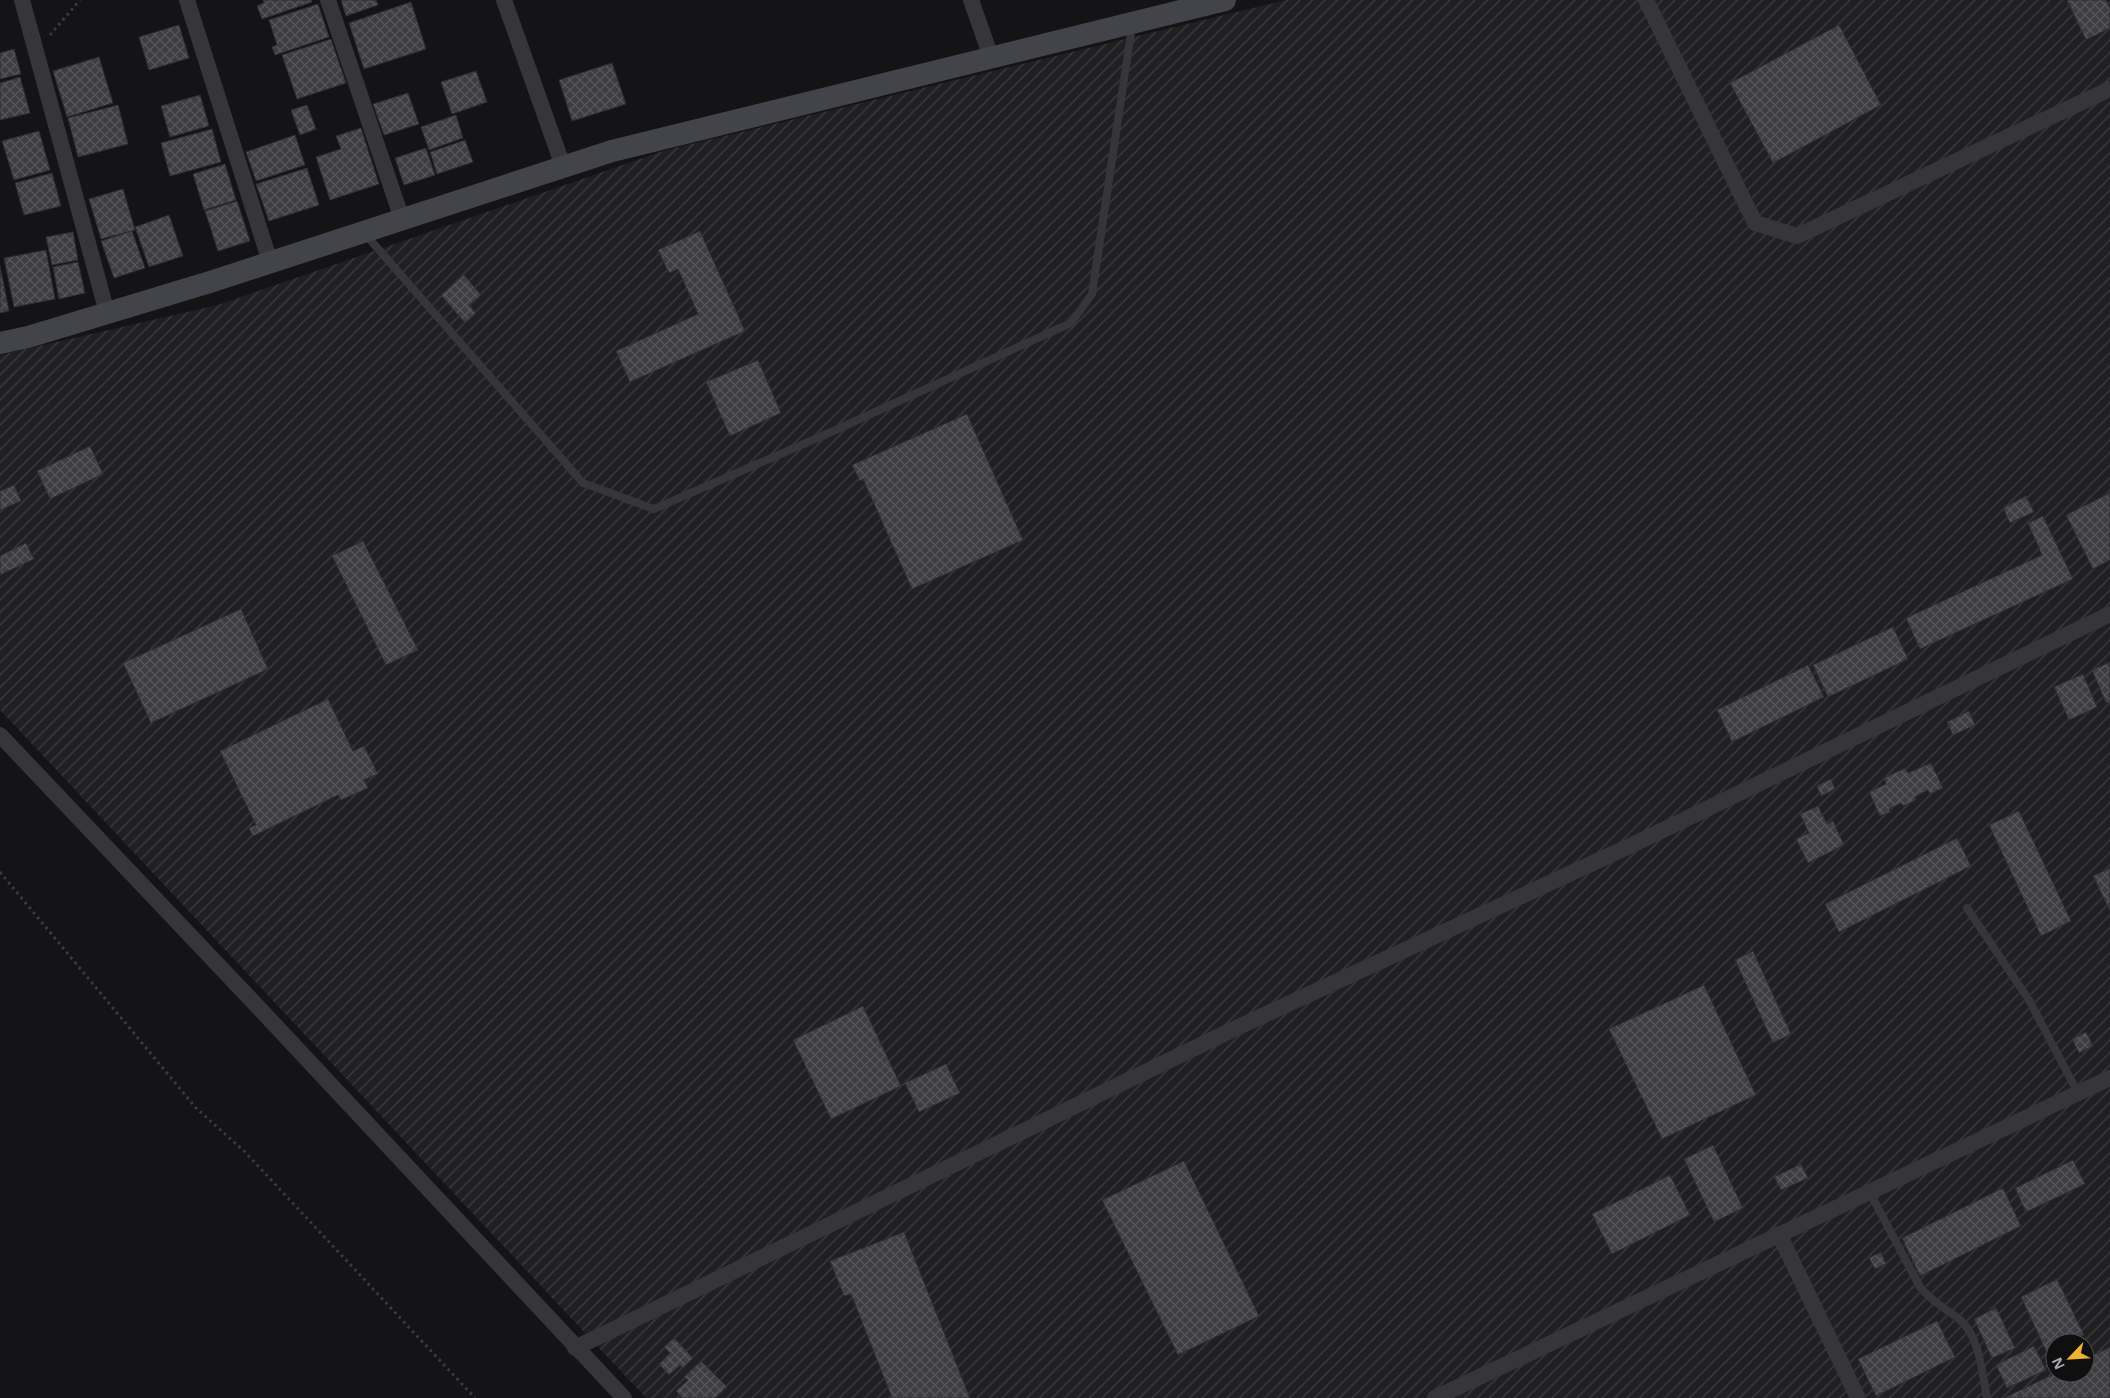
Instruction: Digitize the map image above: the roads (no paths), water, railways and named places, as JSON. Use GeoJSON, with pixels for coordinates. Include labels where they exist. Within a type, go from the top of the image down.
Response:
{"type":"FeatureCollection","features":[{"type":"Feature","properties":{"kind":"street"},"geometry":{"type":"LineString","coordinates":[[22,0],[107,312]]}},
{"type":"Feature","properties":{"kind":"street"},"geometry":{"type":"LineString","coordinates":[[187,0],[270,262]]}},
{"type":"Feature","properties":{"kind":"street"},"geometry":{"type":"LineString","coordinates":[[328,0],[402,219]]}},
{"type":"Feature","properties":{"kind":"street"},"geometry":{"type":"LineString","coordinates":[[504,0],[563,166]]}},
{"type":"Feature","properties":{"kind":"street"},"geometry":{"type":"LineString","coordinates":[[971,0],[991,57]]}},
{"type":"Feature","properties":{"kind":"street"},"geometry":{"type":"LineString","coordinates":[[0,343],[28,338],[612,151],[1226,0]]}},
{"type":"Feature","properties":{"kind":"street"},"geometry":{"type":"LineString","coordinates":[[1646,0],[1755,223],[1797,236],[2110,89]]}},
{"type":"Feature","properties":{"kind":"street"},"geometry":{"type":"LineString","coordinates":[[575,1348],[1234,1029],[1634,844],[2110,614]]}},
{"type":"Feature","properties":{"kind":"street"},"geometry":{"type":"LineString","coordinates":[[0,735],[624,1398]]}},
{"type":"Feature","properties":{"kind":"street"},"geometry":{"type":"LineString","coordinates":[[1435,1398],[2110,1078]]}},
{"type":"Feature","properties":{"kind":"street"},"geometry":{"type":"LineString","coordinates":[[1780,1234],[1858,1398]]}},
{"type":"Feature","properties":{"kind":"lane"},"geometry":{"type":"LineString","coordinates":[[363,232],[583,483],[654,509],[831,432],[1071,323],[1092,294],[1132,22]]}},
{"type":"Feature","properties":{"kind":"lane"},"geometry":{"type":"LineString","coordinates":[[1966,908],[2029,1000],[2078,1093]]}},
{"type":"Feature","properties":{"kind":"lane"},"geometry":{"type":"LineString","coordinates":[[1869,1191],[1920,1288],[1928,1297],[1967,1327],[1973,1339],[1987,1398]]}}]}
